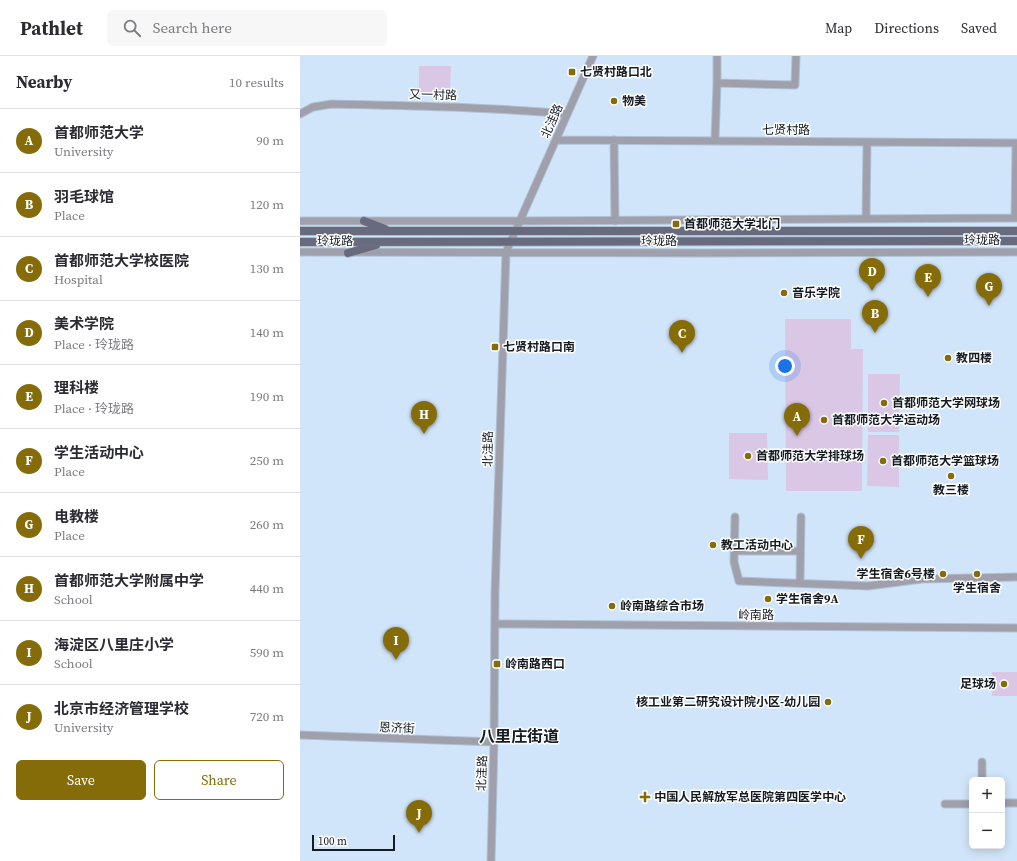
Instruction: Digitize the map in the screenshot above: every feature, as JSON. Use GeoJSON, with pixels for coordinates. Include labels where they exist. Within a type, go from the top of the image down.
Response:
{"type":"FeatureCollection","features":[{"type":"Feature","properties":{"kind":"main road"},"geometry":{"type":"LineString","coordinates":[[364,221],[392,231]]}},
{"type":"Feature","properties":{"kind":"main road","name":"玲珑路"},"geometry":{"type":"LineString","coordinates":[[300,231],[1017,231]]}},
{"type":"Feature","properties":{"kind":"main road","name":"玲珑路"},"geometry":{"type":"LineString","coordinates":[[300,242],[1017,241]]}},
{"type":"Feature","properties":{"kind":"main road"},"geometry":{"type":"LineString","coordinates":[[348,253],[385,242]]}},
{"type":"Feature","properties":{"kind":"street","name":"北洼路"},"geometry":{"type":"LineString","coordinates":[[491,861],[494,742],[494,624],[506,252],[592,56]]}},
{"type":"Feature","properties":{"kind":"street"},"geometry":{"type":"LineString","coordinates":[[715,140],[717,56]]}},
{"type":"Feature","properties":{"kind":"street"},"geometry":{"type":"LineString","coordinates":[[717,83],[795,84],[796,56]]}},
{"type":"Feature","properties":{"kind":"street","name":"又一村路"},"geometry":{"type":"LineString","coordinates":[[300,114],[313,107],[332,104],[474,107],[567,114]]}},
{"type":"Feature","properties":{"kind":"street","name":"七贤村路"},"geometry":{"type":"LineString","coordinates":[[556,140],[1016,143]]}},
{"type":"Feature","properties":{"kind":"street"},"geometry":{"type":"LineString","coordinates":[[614,140],[616,221]]}},
{"type":"Feature","properties":{"kind":"street"},"geometry":{"type":"LineString","coordinates":[[866,219],[867,142]]}},
{"type":"Feature","properties":{"kind":"street"},"geometry":{"type":"LineString","coordinates":[[1016,143],[1016,218]]}},
{"type":"Feature","properties":{"kind":"street","name":"玲珑路"},"geometry":{"type":"LineString","coordinates":[[300,221],[616,221],[1016,218]]}},
{"type":"Feature","properties":{"kind":"street","name":"玲珑路"},"geometry":{"type":"LineString","coordinates":[[300,252],[1017,252]]}},
{"type":"Feature","properties":{"kind":"street"},"geometry":{"type":"LineString","coordinates":[[735,517],[734,562],[739,581],[868,586],[922,579],[1017,577]]}},
{"type":"Feature","properties":{"kind":"street"},"geometry":{"type":"LineString","coordinates":[[800,583],[801,517]]}},
{"type":"Feature","properties":{"kind":"street"},"geometry":{"type":"LineString","coordinates":[[734,551],[800,551]]}},
{"type":"Feature","properties":{"kind":"street","name":"岭南路"},"geometry":{"type":"LineString","coordinates":[[494,624],[1017,628]]}},
{"type":"Feature","properties":{"kind":"street","name":"恩济街"},"geometry":{"type":"LineString","coordinates":[[300,736],[494,742]]}},
{"type":"Feature","properties":{"kind":"street"},"geometry":{"type":"LineString","coordinates":[[982,762],[982,777]]}},
{"type":"Feature","properties":{"kind":"street"},"geometry":{"type":"LineString","coordinates":[[1005,803],[1017,803]]}},
{"type":"Feature","properties":{"kind":"street"},"geometry":{"type":"LineString","coordinates":[[945,804],[969,804]]}},
{"type":"Feature","properties":{"kind":"shaded area"},"geometry":{"type":"Polygon","coordinates":[[[419,66],[451,66],[450,93],[419,93],[419,66]]]}},
{"type":"Feature","properties":{"kind":"shaded area","name":"首都师范大学运动场"},"geometry":{"type":"Polygon","coordinates":[[[785,319],[851,319],[851,349],[863,349],[862,491],[786,491],[785,319]]]}},
{"type":"Feature","properties":{"kind":"shaded area","name":"首都师范大学网球场"},"geometry":{"type":"Polygon","coordinates":[[[868,374],[900,374],[899,432],[868,432],[868,374]]]}},
{"type":"Feature","properties":{"kind":"shaded area","name":"首都师范大学排球场"},"geometry":{"type":"Polygon","coordinates":[[[729,433],[767,433],[768,480],[729,479],[729,433]]]}},
{"type":"Feature","properties":{"kind":"shaded area","name":"首都师范大学篮球场"},"geometry":{"type":"Polygon","coordinates":[[[868,435],[899,435],[899,487],[867,486],[868,435]]]}},
{"type":"Feature","properties":{"kind":"shaded area","name":"足球场"},"geometry":{"type":"Polygon","coordinates":[[[992,672],[1017,672],[1017,696],[992,696],[992,672]]]}},
{"type":"Feature","properties":{"kind":"place","name":"七贤村路口北"},"geometry":{"type":"Point","coordinates":[572,72]}},
{"type":"Feature","properties":{"kind":"place","name":"物美"},"geometry":{"type":"Point","coordinates":[614,101]}},
{"type":"Feature","properties":{"kind":"place","name":"首都师范大学北门"},"geometry":{"type":"Point","coordinates":[676,224]}},
{"type":"Feature","properties":{"kind":"place","name":"美术学院"},"geometry":{"type":"Point","coordinates":[872,291]}},
{"type":"Feature","properties":{"kind":"place","name":"音乐学院"},"geometry":{"type":"Point","coordinates":[784,293]}},
{"type":"Feature","properties":{"kind":"place","name":"理科楼"},"geometry":{"type":"Point","coordinates":[928,297]}},
{"type":"Feature","properties":{"kind":"place","name":"电教楼"},"geometry":{"type":"Point","coordinates":[989,306]}},
{"type":"Feature","properties":{"kind":"place","name":"羽毛球馆"},"geometry":{"type":"Point","coordinates":[875,333]}},
{"type":"Feature","properties":{"kind":"place","name":"七贤村路口南"},"geometry":{"type":"Point","coordinates":[495,347]}},
{"type":"Feature","properties":{"kind":"place","name":"首都师范大学校医院"},"geometry":{"type":"Point","coordinates":[682,353]}},
{"type":"Feature","properties":{"kind":"place","name":"教四楼"},"geometry":{"type":"Point","coordinates":[948,358]}},
{"type":"Feature","properties":{"kind":"place","name":"首都师范大学网球场"},"geometry":{"type":"Point","coordinates":[884,403]}},
{"type":"Feature","properties":{"kind":"place","name":"首都师范大学运动场"},"geometry":{"type":"Point","coordinates":[824,420]}},
{"type":"Feature","properties":{"kind":"place","name":"首都师范大学附属中学"},"geometry":{"type":"Point","coordinates":[424,434]}},
{"type":"Feature","properties":{"kind":"place","name":"首都师范大学"},"geometry":{"type":"Point","coordinates":[797,436]}},
{"type":"Feature","properties":{"kind":"place","name":"首都师范大学排球场"},"geometry":{"type":"Point","coordinates":[748,456]}},
{"type":"Feature","properties":{"kind":"place","name":"首都师范大学篮球场"},"geometry":{"type":"Point","coordinates":[883,461]}},
{"type":"Feature","properties":{"kind":"place","name":"教三楼"},"geometry":{"type":"Point","coordinates":[951,476]}},
{"type":"Feature","properties":{"kind":"place","name":"教工活动中心"},"geometry":{"type":"Point","coordinates":[713,545]}},
{"type":"Feature","properties":{"kind":"place","name":"学生活动中心"},"geometry":{"type":"Point","coordinates":[861,559]}},
{"type":"Feature","properties":{"kind":"place","name":"学生宿舍6号楼"},"geometry":{"type":"Point","coordinates":[943,574]}},
{"type":"Feature","properties":{"kind":"place","name":"学生宿舍"},"geometry":{"type":"Point","coordinates":[977,574]}},
{"type":"Feature","properties":{"kind":"place","name":"学生宿舍9A"},"geometry":{"type":"Point","coordinates":[768,599]}},
{"type":"Feature","properties":{"kind":"place","name":"岭南路综合市场"},"geometry":{"type":"Point","coordinates":[612,606]}},
{"type":"Feature","properties":{"kind":"place","name":"海淀区八里庄小学"},"geometry":{"type":"Point","coordinates":[396,660]}},
{"type":"Feature","properties":{"kind":"place","name":"岭南路西口"},"geometry":{"type":"Point","coordinates":[497,664]}},
{"type":"Feature","properties":{"kind":"place","name":"足球场"},"geometry":{"type":"Point","coordinates":[1004,684]}},
{"type":"Feature","properties":{"kind":"place","name":"核工业第二研究设计院小区-幼儿园"},"geometry":{"type":"Point","coordinates":[828,702]}},
{"type":"Feature","properties":{"kind":"place","name":"中国人民解放军总医院第四医学中心"},"geometry":{"type":"Point","coordinates":[645,797]}},
{"type":"Feature","properties":{"kind":"place","name":"北京市经济管理学校"},"geometry":{"type":"Point","coordinates":[419,833]}},
{"type":"Feature","properties":{"kind":"district","name":"八里庄街道"},"geometry":{"type":"Point","coordinates":[519,736]}}]}
